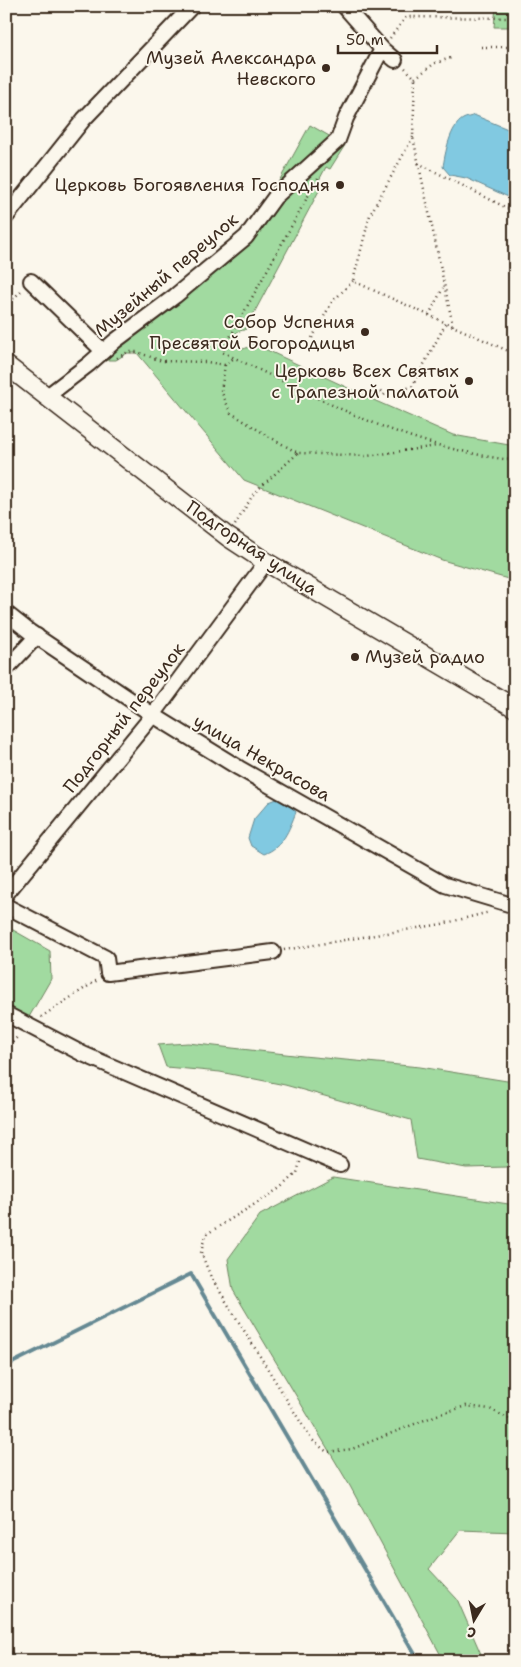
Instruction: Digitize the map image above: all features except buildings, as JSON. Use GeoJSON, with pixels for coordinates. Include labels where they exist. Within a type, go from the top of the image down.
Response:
{"type":"FeatureCollection","features":[{"type":"Feature","properties":{"kind":"main road","name":"Подгорная улица"},"geometry":{"type":"LineString","coordinates":[[6,365],[228,537],[266,562],[515,708]]}},
{"type":"Feature","properties":{"kind":"street"},"geometry":{"type":"LineString","coordinates":[[6,217],[84,119],[192,6]]}},
{"type":"Feature","properties":{"kind":"street"},"geometry":{"type":"LineString","coordinates":[[344,6],[382,49],[399,63]]}},
{"type":"Feature","properties":{"kind":"street","name":"Музейный переулок"},"geometry":{"type":"LineString","coordinates":[[46,397],[114,341],[175,296],[246,237],[275,197],[338,140],[346,118],[382,49]]}},
{"type":"Feature","properties":{"kind":"street"},"geometry":{"type":"LineString","coordinates":[[31,281],[103,351]]}},
{"type":"Feature","properties":{"kind":"street","name":"Подгорный переулок"},"geometry":{"type":"LineString","coordinates":[[6,894],[153,714],[266,562]]}},
{"type":"Feature","properties":{"kind":"street","name":"улица Некрасова"},"geometry":{"type":"LineString","coordinates":[[6,613],[153,714],[239,768],[446,885],[515,906]]}},
{"type":"Feature","properties":{"kind":"street"},"geometry":{"type":"LineString","coordinates":[[6,669],[37,636]]}},
{"type":"Feature","properties":{"kind":"street"},"geometry":{"type":"LineString","coordinates":[[6,906],[106,958],[108,973],[273,952]]}},
{"type":"Feature","properties":{"kind":"street"},"geometry":{"type":"LineString","coordinates":[[6,1014],[83,1054],[340,1165]]}},
{"type":"Feature","properties":{"kind":"path"},"geometry":{"type":"LineString","coordinates":[[503,6],[515,7]]}},
{"type":"Feature","properties":{"kind":"path"},"geometry":{"type":"LineString","coordinates":[[382,49],[406,17],[515,18]]}},
{"type":"Feature","properties":{"kind":"path"},"geometry":{"type":"LineString","coordinates":[[481,47],[515,46]]}},
{"type":"Feature","properties":{"kind":"path"},"geometry":{"type":"LineString","coordinates":[[451,54],[451,58],[435,63],[416,78],[412,137],[453,326]]}},
{"type":"Feature","properties":{"kind":"path"},"geometry":{"type":"LineString","coordinates":[[399,63],[416,78]]}},
{"type":"Feature","properties":{"kind":"path"},"geometry":{"type":"LineString","coordinates":[[312,338],[332,302],[353,281],[370,215],[412,137]]}},
{"type":"Feature","properties":{"kind":"path"},"geometry":{"type":"LineString","coordinates":[[418,163],[515,212]]}},
{"type":"Feature","properties":{"kind":"path"},"geometry":{"type":"LineString","coordinates":[[320,174],[222,352],[312,397],[375,424],[439,446],[497,459],[515,460]]}},
{"type":"Feature","properties":{"kind":"path"},"geometry":{"type":"LineString","coordinates":[[6,306],[31,281]]}},
{"type":"Feature","properties":{"kind":"path"},"geometry":{"type":"LineString","coordinates":[[353,281],[515,354]]}},
{"type":"Feature","properties":{"kind":"path"},"geometry":{"type":"LineString","coordinates":[[428,315],[443,286]]}},
{"type":"Feature","properties":{"kind":"path"},"geometry":{"type":"LineString","coordinates":[[377,398],[380,390],[385,394],[412,387],[446,323]]}},
{"type":"Feature","properties":{"kind":"path"},"geometry":{"type":"LineString","coordinates":[[116,359],[128,352],[136,352],[162,361],[207,362],[225,365]]}},
{"type":"Feature","properties":{"kind":"path"},"geometry":{"type":"LineString","coordinates":[[234,358],[225,365],[221,391],[231,413],[298,452],[367,456],[439,446]]}},
{"type":"Feature","properties":{"kind":"path"},"geometry":{"type":"LineString","coordinates":[[228,537],[254,494],[298,452]]}},
{"type":"Feature","properties":{"kind":"path"},"geometry":{"type":"LineString","coordinates":[[273,952],[442,924],[495,911]]}},
{"type":"Feature","properties":{"kind":"path"},"geometry":{"type":"LineString","coordinates":[[6,1050],[28,1025],[108,973]]}},
{"type":"Feature","properties":{"kind":"path"},"geometry":{"type":"LineString","coordinates":[[290,1143],[300,1161],[297,1172],[281,1188],[205,1235],[201,1253],[211,1277],[311,1440],[327,1452],[352,1450],[437,1415],[466,1406],[490,1409],[515,1422]]}},
{"type":"Feature","properties":{"kind":"green space"},"geometry":{"type":"Polygon","coordinates":[[[496,6],[515,6],[515,27],[494,27],[496,6]]]}},
{"type":"Feature","properties":{"kind":"green space"},"geometry":{"type":"Polygon","coordinates":[[[310,125],[345,145],[330,169],[326,167],[317,184],[321,187],[245,330],[235,335],[235,344],[242,349],[247,348],[252,343],[453,435],[515,445],[515,581],[442,560],[244,480],[137,353],[127,353],[116,360],[108,360],[89,366],[247,239],[310,125]]]}},
{"type":"Feature","properties":{"kind":"green space"},"geometry":{"type":"Polygon","coordinates":[[[6,926],[50,951],[51,979],[29,1017],[6,1010],[6,926]]]}},
{"type":"Feature","properties":{"kind":"green space"},"geometry":{"type":"Polygon","coordinates":[[[188,1043],[420,1067],[507,1081],[515,1080],[515,1151],[507,1167],[466,1168],[417,1159],[411,1120],[285,1085],[220,1072],[166,1067],[158,1045],[188,1043]]]}},
{"type":"Feature","properties":{"kind":"green space"},"geometry":{"type":"Polygon","coordinates":[[[333,1177],[515,1205],[515,1532],[460,1530],[429,1569],[457,1599],[484,1661],[444,1661],[350,1486],[233,1290],[228,1259],[260,1215],[333,1177]]]}},
{"type":"Feature","properties":{"kind":"water"},"geometry":{"type":"Polygon","coordinates":[[[474,115],[515,132],[515,200],[466,178],[450,175],[443,167],[451,134],[458,123],[474,115]]]}},
{"type":"Feature","properties":{"kind":"water"},"geometry":{"type":"Polygon","coordinates":[[[277,799],[287,802],[296,812],[281,842],[271,851],[264,854],[251,846],[248,838],[254,819],[269,802],[277,799]]]}},
{"type":"Feature","properties":{"kind":"waterway"},"geometry":{"type":"LineString","coordinates":[[6,1366],[191,1274],[419,1661]]}},
{"type":"Feature","properties":{"kind":"waterway"},"geometry":{"type":"LineString","coordinates":[[6,1646],[16,1661]]}},
{"type":"Feature","properties":{"kind":"place","name":"Музей Александра Невского"},"geometry":{"type":"Point","coordinates":[326,68]}},
{"type":"Feature","properties":{"kind":"place","name":"Церковь Богоявления Господня"},"geometry":{"type":"Point","coordinates":[340,185]}},
{"type":"Feature","properties":{"kind":"place","name":"Собор Успения Пресвятой Богородицы"},"geometry":{"type":"Point","coordinates":[365,332]}},
{"type":"Feature","properties":{"kind":"place","name":"Церковь Всех Святых с Трапезной палатой"},"geometry":{"type":"Point","coordinates":[469,381]}},
{"type":"Feature","properties":{"kind":"place","name":"Музей радио"},"geometry":{"type":"Point","coordinates":[355,657]}}]}
